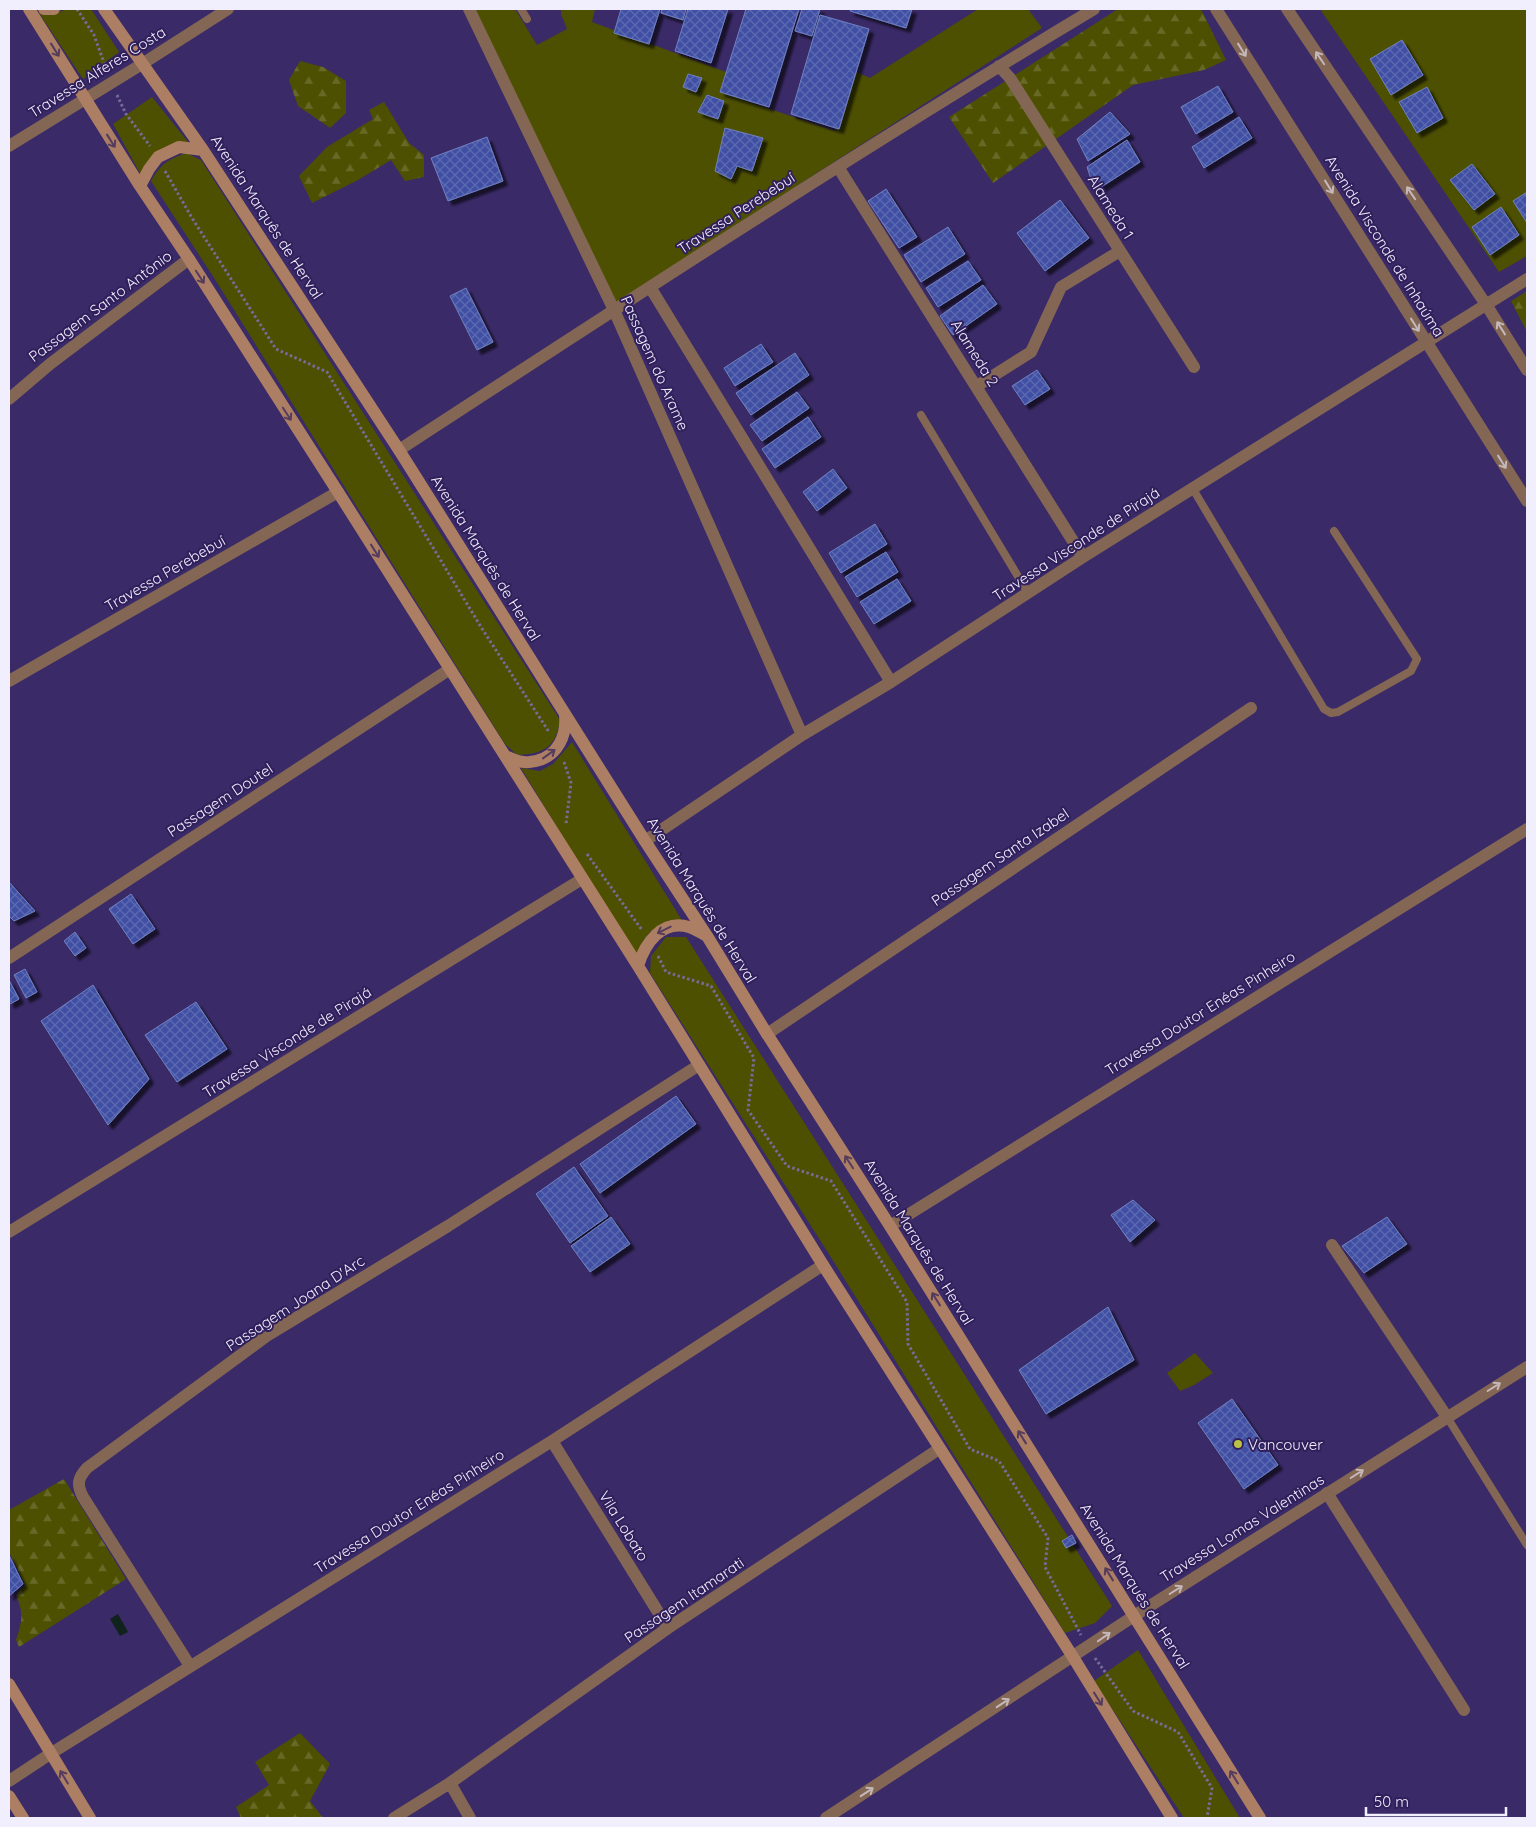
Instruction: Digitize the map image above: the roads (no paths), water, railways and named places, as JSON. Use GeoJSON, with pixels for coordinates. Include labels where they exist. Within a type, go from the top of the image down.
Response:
{"type":"FeatureCollection","features":[{"type":"Feature","properties":{"kind":"main road"},"geometry":{"type":"LineString","coordinates":[[29,9],[638,966],[823,1265],[1073,1657],[1172,1818]]}},
{"type":"Feature","properties":{"kind":"main road"},"geometry":{"type":"LineString","coordinates":[[44,9],[54,9]]}},
{"type":"Feature","properties":{"kind":"main road","name":"Avenida Marquês de Herval"},"geometry":{"type":"LineString","coordinates":[[104,9],[203,150],[399,450],[890,1226],[1260,1818]]}},
{"type":"Feature","properties":{"kind":"main road"},"geometry":{"type":"LineString","coordinates":[[140,186],[158,157],[179,147],[203,150]]}},
{"type":"Feature","properties":{"kind":"main road"},"geometry":{"type":"LineString","coordinates":[[505,756],[526,763],[542,759],[548,755],[558,747],[562,740],[566,722],[565,713]]}},
{"type":"Feature","properties":{"kind":"main road"},"geometry":{"type":"LineString","coordinates":[[638,966],[650,940],[662,929],[675,925],[689,927],[707,936]]}},
{"type":"Feature","properties":{"kind":"main road"},"geometry":{"type":"LineString","coordinates":[[9,1684],[90,1818]]}},
{"type":"Feature","properties":{"kind":"main road"},"geometry":{"type":"LineString","coordinates":[[9,1796],[23,1818]]}},
{"type":"Feature","properties":{"kind":"street","name":"Travessa Alferes Costa"},"geometry":{"type":"LineString","coordinates":[[9,146],[228,9]]}},
{"type":"Feature","properties":{"kind":"street","name":"Passagem do Arame"},"geometry":{"type":"LineString","coordinates":[[469,9],[614,310],[802,735]]}},
{"type":"Feature","properties":{"kind":"street","name":"Travessa Perebebuí"},"geometry":{"type":"LineString","coordinates":[[399,450],[838,167],[998,66],[1094,9]]}},
{"type":"Feature","properties":{"kind":"street","name":"Avenida Visconde de Inhaúma"},"geometry":{"type":"LineString","coordinates":[[1216,9],[1527,501]]}},
{"type":"Feature","properties":{"kind":"street"},"geometry":{"type":"LineString","coordinates":[[1287,9],[1487,306],[1527,370]]}},
{"type":"Feature","properties":{"kind":"street","name":"Alameda 1"},"geometry":{"type":"LineString","coordinates":[[998,66],[1010,78],[1194,367]]}},
{"type":"Feature","properties":{"kind":"street","name":"Alameda 2"},"geometry":{"type":"LineString","coordinates":[[838,167],[977,386],[1083,558]]}},
{"type":"Feature","properties":{"kind":"street"},"geometry":{"type":"LineString","coordinates":[[977,386],[1030,352],[1061,287],[1120,251]]}},
{"type":"Feature","properties":{"kind":"street","name":"Passagem Santo Antônio"},"geometry":{"type":"LineString","coordinates":[[9,399],[50,364],[189,259]]}},
{"type":"Feature","properties":{"kind":"street","name":"Travessa Visconde de Pirajá"},"geometry":{"type":"LineString","coordinates":[[645,841],[802,735],[891,682],[1083,558],[1487,306],[1527,279]]}},
{"type":"Feature","properties":{"kind":"street","name":"Passagem do Arame"},"geometry":{"type":"LineString","coordinates":[[650,287],[891,682]]}},
{"type":"Feature","properties":{"kind":"street","name":"Travessa Perebebuí"},"geometry":{"type":"LineString","coordinates":[[9,681],[338,492]]}},
{"type":"Feature","properties":{"kind":"street","name":"Passagem Doutel"},"geometry":{"type":"LineString","coordinates":[[9,958],[450,669]]}},
{"type":"Feature","properties":{"kind":"street","name":"Passagem Santa Izabel"},"geometry":{"type":"LineString","coordinates":[[767,1034],[1251,708]]}},
{"type":"Feature","properties":{"kind":"street","name":"Travessa Doutor Enéas Pinheiro"},"geometry":{"type":"LineString","coordinates":[[890,1226],[1527,829]]}},
{"type":"Feature","properties":{"kind":"street","name":"Travessa Visconde de Pirajá"},"geometry":{"type":"LineString","coordinates":[[9,1232],[582,879]]}},
{"type":"Feature","properties":{"kind":"street","name":"Passagem Joana D'Arc"},"geometry":{"type":"LineString","coordinates":[[190,1666],[83,1497],[78,1481],[81,1475],[94,1462],[268,1335],[448,1226],[699,1065]]}},
{"type":"Feature","properties":{"kind":"street"},"geometry":{"type":"LineString","coordinates":[[1332,1245],[1447,1417]]}},
{"type":"Feature","properties":{"kind":"street","name":"Travessa Doutor Enéas Pinheiro"},"geometry":{"type":"LineString","coordinates":[[9,1781],[552,1441],[823,1265]]}},
{"type":"Feature","properties":{"kind":"street","name":"Travessa Lomas Valentinas"},"geometry":{"type":"LineString","coordinates":[[826,1818],[1134,1616],[1527,1367]]}},
{"type":"Feature","properties":{"kind":"street","name":"Vila Lobato"},"geometry":{"type":"LineString","coordinates":[[552,1441],[668,1628]]}},
{"type":"Feature","properties":{"kind":"street","name":"Passagem Itamarati"},"geometry":{"type":"LineString","coordinates":[[394,1818],[450,1783],[668,1628],[939,1449]]}},
{"type":"Feature","properties":{"kind":"street"},"geometry":{"type":"LineString","coordinates":[[1327,1493],[1464,1710]]}},
{"type":"Feature","properties":{"kind":"street"},"geometry":{"type":"LineString","coordinates":[[450,1783],[470,1818]]}},
{"type":"Feature","properties":{"kind":"lane"},"geometry":{"type":"LineString","coordinates":[[520,9],[527,19]]}},
{"type":"Feature","properties":{"kind":"lane"},"geometry":{"type":"LineString","coordinates":[[921,415],[1028,593]]}},
{"type":"Feature","properties":{"kind":"lane"},"geometry":{"type":"LineString","coordinates":[[1192,489],[1324,709],[1331,713],[1338,712],[1411,671],[1418,659],[1334,531]]}},
{"type":"Feature","properties":{"kind":"lane"},"geometry":{"type":"LineString","coordinates":[[1447,1417],[1527,1545]]}},
{"type":"Feature","properties":{"kind":"place","name":"Vancouver"},"geometry":{"type":"Point","coordinates":[1238,1444]}}]}
